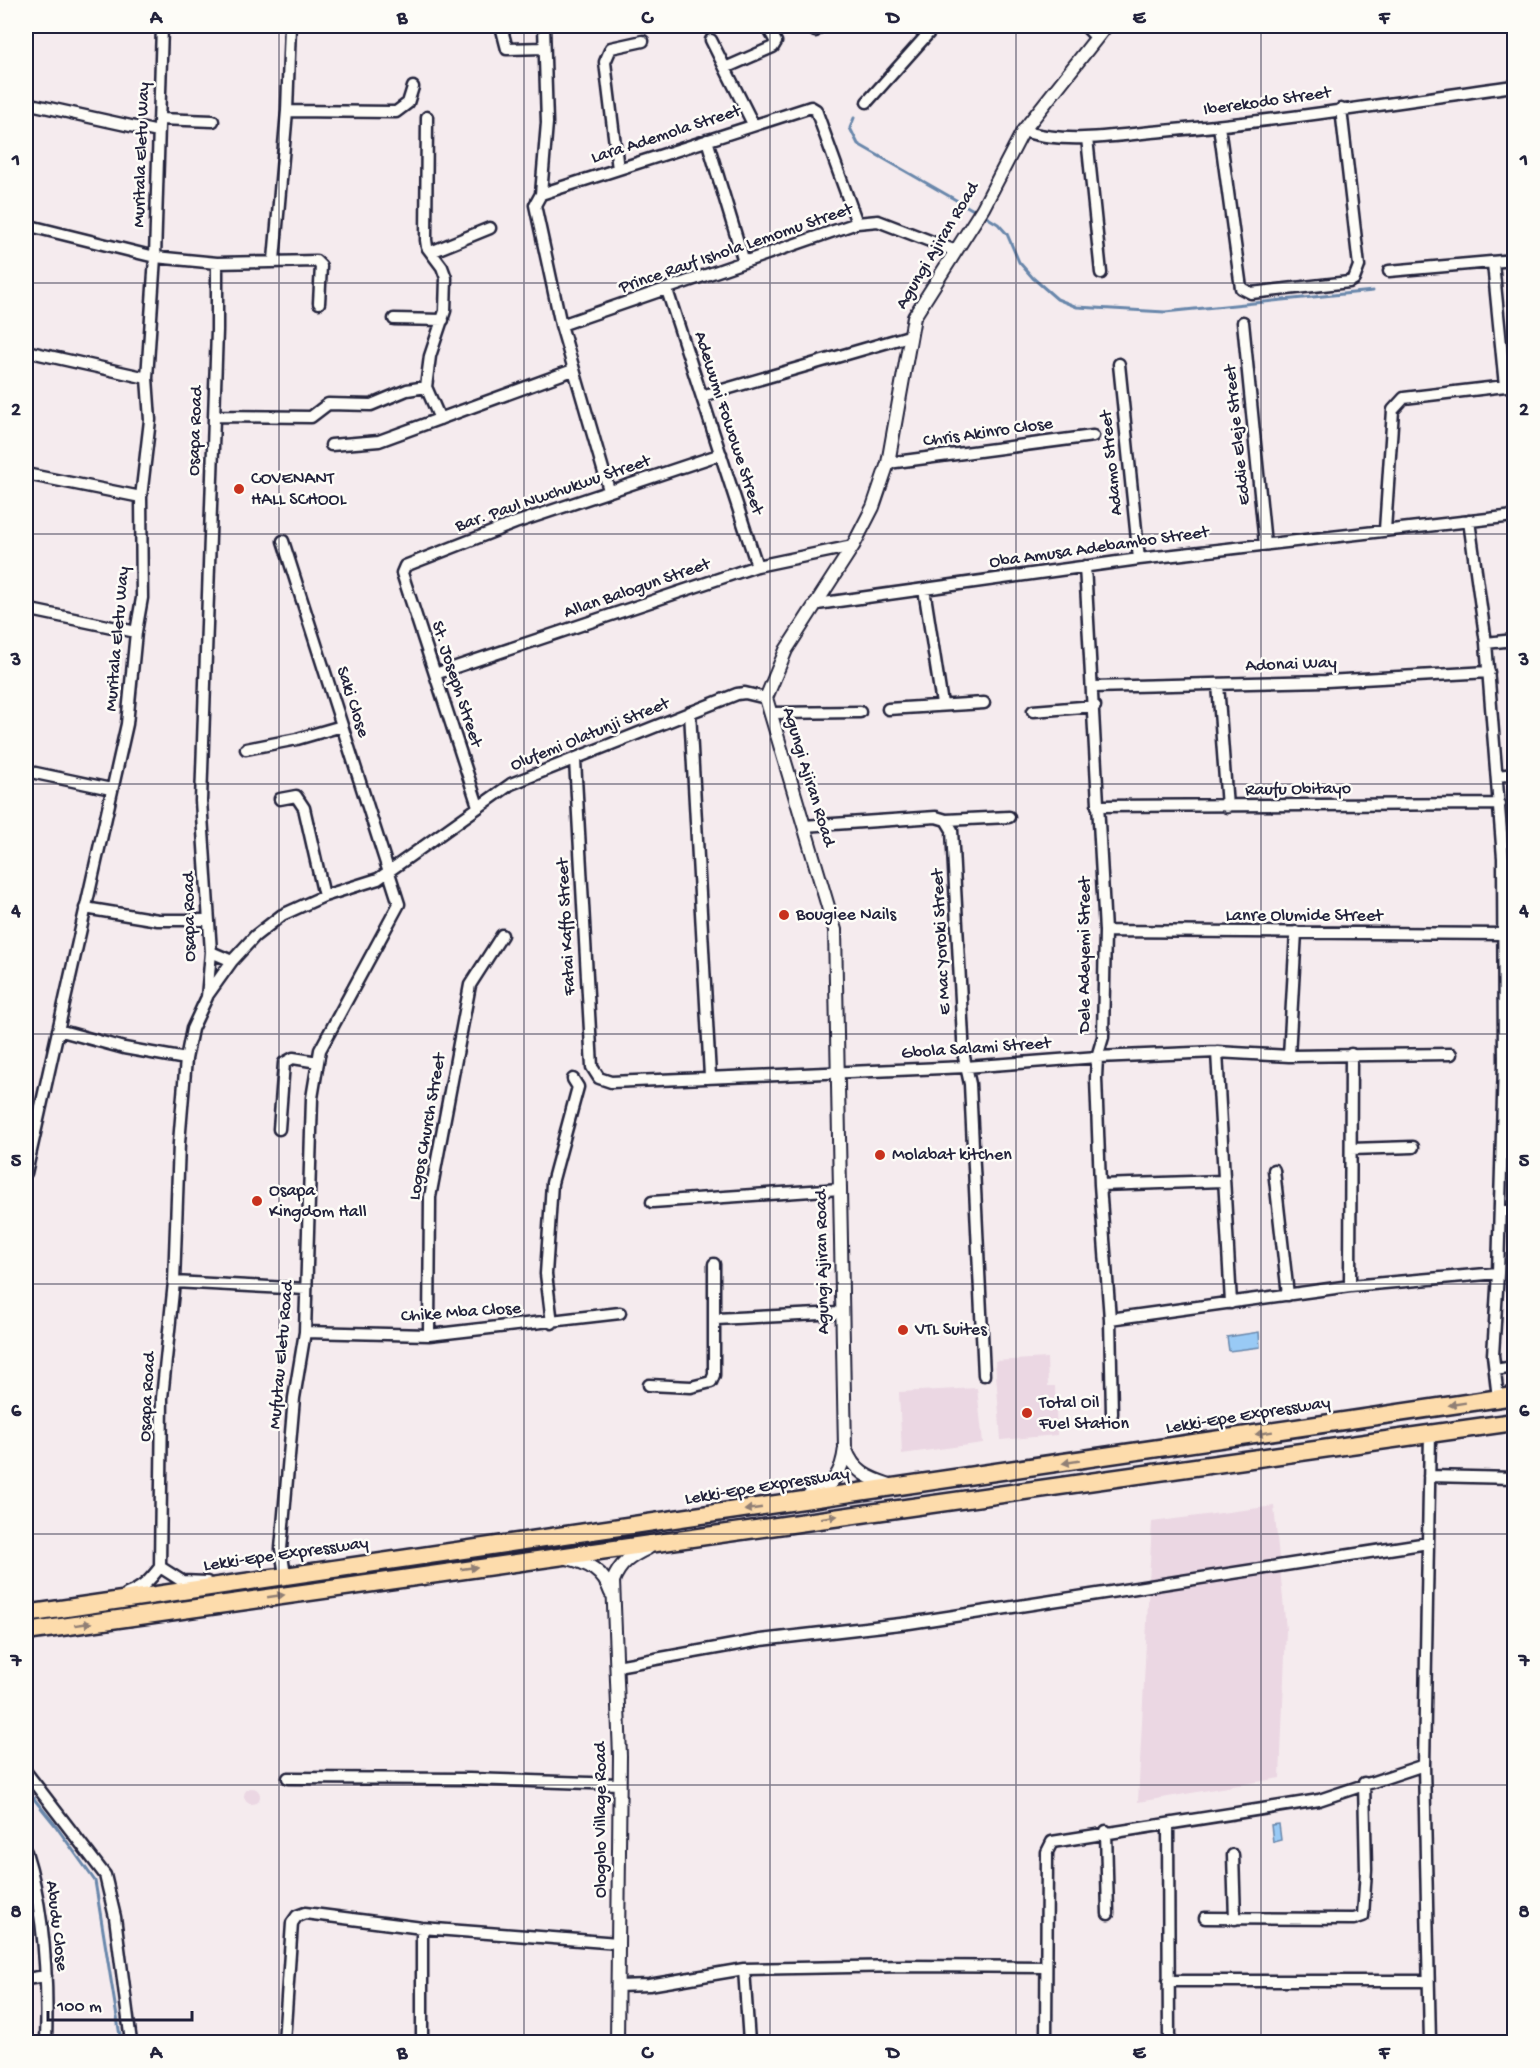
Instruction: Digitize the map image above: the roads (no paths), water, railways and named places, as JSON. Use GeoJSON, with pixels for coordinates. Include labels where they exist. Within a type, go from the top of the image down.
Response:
{"type":"FeatureCollection","features":[{"type":"Feature","properties":{"kind":"highway","name":"Lekki-Epe Expressway"},"geometry":{"type":"LineString","coordinates":[[26,1614],[223,1583],[789,1504],[1506,1397]]}},
{"type":"Feature","properties":{"kind":"highway","name":"Lekki-Epe Expressway"},"geometry":{"type":"LineString","coordinates":[[26,1632],[541,1557],[1515,1422]]}},
{"type":"Feature","properties":{"kind":"street","name":"Muritala Eletu Way"},"geometry":{"type":"LineString","coordinates":[[26,1173],[127,724],[136,632],[142,598],[141,497],[150,420],[147,378],[155,257],[162,26]]}},
{"type":"Feature","properties":{"kind":"street"},"geometry":{"type":"LineString","coordinates":[[274,260],[287,111],[290,26]]}},
{"type":"Feature","properties":{"kind":"street"},"geometry":{"type":"LineString","coordinates":[[501,26],[507,49],[544,48]]}},
{"type":"Feature","properties":{"kind":"street"},"geometry":{"type":"LineString","coordinates":[[544,26],[547,123],[541,194],[535,205],[561,325],[609,490]]}},
{"type":"Feature","properties":{"kind":"street"},"geometry":{"type":"LineString","coordinates":[[725,68],[773,46],[776,42],[767,26]]}},
{"type":"Feature","properties":{"kind":"street"},"geometry":{"type":"LineString","coordinates":[[867,102],[935,26]]}},
{"type":"Feature","properties":{"kind":"street"},"geometry":{"type":"LineString","coordinates":[[1085,26],[1095,36]]}},
{"type":"Feature","properties":{"kind":"street","name":"Agungi Ajiran Road"},"geometry":{"type":"LineString","coordinates":[[845,1448],[840,1313],[835,930],[766,698],[786,650],[853,546],[873,507],[888,463],[914,317],[976,220],[1023,131],[1095,36],[1106,26]]}},
{"type":"Feature","properties":{"kind":"street"},"geometry":{"type":"LineString","coordinates":[[711,40],[753,124]]}},
{"type":"Feature","properties":{"kind":"street"},"geometry":{"type":"LineString","coordinates":[[618,169],[605,62],[611,48],[643,41]]}},
{"type":"Feature","properties":{"kind":"street","name":"Iberekodo Street"},"geometry":{"type":"LineString","coordinates":[[1023,131],[1043,137],[1087,138],[1219,126],[1515,86]]}},
{"type":"Feature","properties":{"kind":"street"},"geometry":{"type":"LineString","coordinates":[[287,111],[396,112],[408,103],[413,87]]}},
{"type":"Feature","properties":{"kind":"street"},"geometry":{"type":"LineString","coordinates":[[26,103],[158,132]]}},
{"type":"Feature","properties":{"kind":"street","name":"Lara Ademola Street"},"geometry":{"type":"LineString","coordinates":[[541,194],[753,124],[814,108],[857,223]]}},
{"type":"Feature","properties":{"kind":"street"},"geometry":{"type":"LineString","coordinates":[[1219,126],[1241,288],[1251,293],[1349,282],[1354,279],[1359,266],[1341,109]]}},
{"type":"Feature","properties":{"kind":"street"},"geometry":{"type":"LineString","coordinates":[[427,117],[426,240],[446,278],[443,320],[430,356],[426,387],[440,419]]}},
{"type":"Feature","properties":{"kind":"street"},"geometry":{"type":"LineString","coordinates":[[159,119],[213,121]]}},
{"type":"Feature","properties":{"kind":"street"},"geometry":{"type":"LineString","coordinates":[[1087,138],[1101,273]]}},
{"type":"Feature","properties":{"kind":"street"},"geometry":{"type":"LineString","coordinates":[[707,140],[744,262]]}},
{"type":"Feature","properties":{"kind":"street","name":"Prince Rauf Ishola Lemomu Street"},"geometry":{"type":"LineString","coordinates":[[561,325],[857,223],[878,221],[956,251]]}},
{"type":"Feature","properties":{"kind":"street"},"geometry":{"type":"LineString","coordinates":[[26,225],[155,257],[216,263],[274,260],[316,261],[321,266],[319,303]]}},
{"type":"Feature","properties":{"kind":"street"},"geometry":{"type":"LineString","coordinates":[[431,252],[490,228]]}},
{"type":"Feature","properties":{"kind":"street"},"geometry":{"type":"LineString","coordinates":[[1389,271],[1515,260]]}},
{"type":"Feature","properties":{"kind":"street"},"geometry":{"type":"LineString","coordinates":[[1386,530],[1392,410],[1404,398],[1510,386],[1493,262]]}},
{"type":"Feature","properties":{"kind":"street","name":"Osapa Road"},"geometry":{"type":"LineString","coordinates":[[160,1567],[162,1398],[174,1282],[179,1143],[186,1059],[192,1029],[207,997],[211,952],[201,801],[214,416],[216,263]]}},
{"type":"Feature","properties":{"kind":"street","name":"Adewumi Fowowe Street"},"geometry":{"type":"LineString","coordinates":[[667,290],[757,566]]}},
{"type":"Feature","properties":{"kind":"street"},"geometry":{"type":"LineString","coordinates":[[394,319],[443,320]]}},
{"type":"Feature","properties":{"kind":"street","name":"Eddie Eleje Street"},"geometry":{"type":"LineString","coordinates":[[1243,322],[1265,544]]}},
{"type":"Feature","properties":{"kind":"street"},"geometry":{"type":"LineString","coordinates":[[702,396],[909,336]]}},
{"type":"Feature","properties":{"kind":"street"},"geometry":{"type":"LineString","coordinates":[[26,351],[147,378]]}},
{"type":"Feature","properties":{"kind":"street","name":"Adamo Street"},"geometry":{"type":"LineString","coordinates":[[1119,364],[1139,559]]}},
{"type":"Feature","properties":{"kind":"street"},"geometry":{"type":"LineString","coordinates":[[331,445],[379,441],[573,370]]}},
{"type":"Feature","properties":{"kind":"street"},"geometry":{"type":"LineString","coordinates":[[214,416],[311,417],[328,404],[371,405],[407,390],[426,387]]}},
{"type":"Feature","properties":{"kind":"street","name":"Chris Akinro Close"},"geometry":{"type":"LineString","coordinates":[[888,463],[1093,436]]}},
{"type":"Feature","properties":{"kind":"street","name":"Bar. Paul Nwchukwu Street"},"geometry":{"type":"LineString","coordinates":[[402,573],[405,566],[413,561],[609,490],[721,454]]}},
{"type":"Feature","properties":{"kind":"street"},"geometry":{"type":"LineString","coordinates":[[26,474],[141,497]]}},
{"type":"Feature","properties":{"kind":"street","name":"Oba Amusa Adebambo Street"},"geometry":{"type":"LineString","coordinates":[[817,604],[1139,559],[1515,516]]}},
{"type":"Feature","properties":{"kind":"street"},"geometry":{"type":"LineString","coordinates":[[1468,521],[1489,672],[1500,804],[1503,934],[1509,965],[1502,1092],[1501,1211],[1493,1355],[1495,1370],[1506,1397]]}},
{"type":"Feature","properties":{"kind":"street","name":"Saki Close"},"geometry":{"type":"LineString","coordinates":[[283,541],[388,872]]}},
{"type":"Feature","properties":{"kind":"street","name":"Allan Balogun Street"},"geometry":{"type":"LineString","coordinates":[[435,674],[757,566],[853,546]]}},
{"type":"Feature","properties":{"kind":"street","name":"Dele Adeyemi Street"},"geometry":{"type":"LineString","coordinates":[[1085,566],[1095,706],[1097,806],[1105,931],[1103,1036],[1097,1057],[1100,1185],[1110,1319],[1112,1414]]}},
{"type":"Feature","properties":{"kind":"street","name":"St. Joseph Street"},"geometry":{"type":"LineString","coordinates":[[402,573],[477,806]]}},
{"type":"Feature","properties":{"kind":"street"},"geometry":{"type":"LineString","coordinates":[[924,589],[942,704]]}},
{"type":"Feature","properties":{"kind":"street"},"geometry":{"type":"LineString","coordinates":[[26,609],[136,632]]}},
{"type":"Feature","properties":{"kind":"street"},"geometry":{"type":"LineString","coordinates":[[1486,643],[1515,640]]}},
{"type":"Feature","properties":{"kind":"street","name":"Adonai Way"},"geometry":{"type":"LineString","coordinates":[[1093,687],[1489,672]]}},
{"type":"Feature","properties":{"kind":"street"},"geometry":{"type":"LineString","coordinates":[[1218,684],[1227,807]]}},
{"type":"Feature","properties":{"kind":"street","name":"Olufemi Olatunji Street"},"geometry":{"type":"LineString","coordinates":[[207,997],[232,961],[255,936],[282,915],[324,896],[378,879],[477,806],[511,784],[690,712],[745,693],[766,698]]}},
{"type":"Feature","properties":{"kind":"street"},"geometry":{"type":"LineString","coordinates":[[888,709],[984,703]]}},
{"type":"Feature","properties":{"kind":"street"},"geometry":{"type":"LineString","coordinates":[[1033,711],[1095,706]]}},
{"type":"Feature","properties":{"kind":"street"},"geometry":{"type":"LineString","coordinates":[[690,712],[710,1076]]}},
{"type":"Feature","properties":{"kind":"street"},"geometry":{"type":"LineString","coordinates":[[770,713],[860,712]]}},
{"type":"Feature","properties":{"kind":"street"},"geometry":{"type":"LineString","coordinates":[[246,749],[297,740],[342,726]]}},
{"type":"Feature","properties":{"kind":"street","name":"Fatai Kaffo Street"},"geometry":{"type":"LineString","coordinates":[[574,760],[592,1067],[599,1077],[611,1082]]}},
{"type":"Feature","properties":{"kind":"street"},"geometry":{"type":"LineString","coordinates":[[26,771],[111,789]]}},
{"type":"Feature","properties":{"kind":"street"},"geometry":{"type":"LineString","coordinates":[[1498,776],[1515,774]]}},
{"type":"Feature","properties":{"kind":"street"},"geometry":{"type":"LineString","coordinates":[[280,799],[296,796],[304,808],[324,896]]}},
{"type":"Feature","properties":{"kind":"street","name":"Raufu Obitayo"},"geometry":{"type":"LineString","coordinates":[[1097,806],[1500,804]]}},
{"type":"Feature","properties":{"kind":"street"},"geometry":{"type":"LineString","coordinates":[[804,826],[936,817],[946,820],[1009,817]]}},
{"type":"Feature","properties":{"kind":"street","name":"E Mac Yoroki Street"},"geometry":{"type":"LineString","coordinates":[[946,820],[952,830],[966,1067],[970,1084],[984,1375]]}},
{"type":"Feature","properties":{"kind":"street","name":"Mufutau Eletu Road"},"geometry":{"type":"LineString","coordinates":[[285,1575],[281,1549],[294,1398],[305,1332],[312,1098],[324,1038],[399,904],[388,872]]}},
{"type":"Feature","properties":{"kind":"street"},"geometry":{"type":"LineString","coordinates":[[85,908],[158,920],[209,920]]}},
{"type":"Feature","properties":{"kind":"street","name":"Lanre Olumide Street"},"geometry":{"type":"LineString","coordinates":[[1105,931],[1503,934]]}},
{"type":"Feature","properties":{"kind":"street"},"geometry":{"type":"LineString","coordinates":[[1289,1056],[1296,932]]}},
{"type":"Feature","properties":{"kind":"street","name":"Logos Church Street"},"geometry":{"type":"LineString","coordinates":[[429,1335],[430,1197],[470,985],[502,935]]}},
{"type":"Feature","properties":{"kind":"street"},"geometry":{"type":"LineString","coordinates":[[211,952],[232,961]]}},
{"type":"Feature","properties":{"kind":"street"},"geometry":{"type":"LineString","coordinates":[[58,1030],[124,1048],[186,1059]]}},
{"type":"Feature","properties":{"kind":"street"},"geometry":{"type":"LineString","coordinates":[[1217,1053],[1231,1303]]}},
{"type":"Feature","properties":{"kind":"street","name":"Gbola Salami Street"},"geometry":{"type":"LineString","coordinates":[[611,1082],[710,1076],[837,1074],[1097,1057],[1217,1053],[1289,1056],[1451,1054]]}},
{"type":"Feature","properties":{"kind":"street"},"geometry":{"type":"LineString","coordinates":[[1350,1286],[1351,1054]]}},
{"type":"Feature","properties":{"kind":"street"},"geometry":{"type":"LineString","coordinates":[[279,1129],[284,1063],[293,1058],[318,1062]]}},
{"type":"Feature","properties":{"kind":"street"},"geometry":{"type":"LineString","coordinates":[[552,1323],[546,1274],[552,1183],[578,1087],[573,1079]]}},
{"type":"Feature","properties":{"kind":"street"},"geometry":{"type":"LineString","coordinates":[[1502,1092],[1515,1092]]}},
{"type":"Feature","properties":{"kind":"street"},"geometry":{"type":"LineString","coordinates":[[1351,1149],[1413,1147]]}},
{"type":"Feature","properties":{"kind":"street"},"geometry":{"type":"LineString","coordinates":[[1274,1170],[1288,1295]]}},
{"type":"Feature","properties":{"kind":"street"},"geometry":{"type":"LineString","coordinates":[[1100,1185],[1223,1181]]}},
{"type":"Feature","properties":{"kind":"street"},"geometry":{"type":"LineString","coordinates":[[652,1202],[840,1189]]}},
{"type":"Feature","properties":{"kind":"street"},"geometry":{"type":"LineString","coordinates":[[1501,1211],[1515,1211]]}},
{"type":"Feature","properties":{"kind":"street"},"geometry":{"type":"LineString","coordinates":[[649,1385],[691,1387],[711,1382],[714,1375],[716,1319],[714,1264]]}},
{"type":"Feature","properties":{"kind":"street"},"geometry":{"type":"LineString","coordinates":[[1110,1319],[1350,1286],[1498,1273]]}},
{"type":"Feature","properties":{"kind":"street"},"geometry":{"type":"LineString","coordinates":[[174,1282],[306,1289]]}},
{"type":"Feature","properties":{"kind":"street","name":"Chike Mba Close"},"geometry":{"type":"LineString","coordinates":[[305,1332],[429,1335],[552,1323],[620,1313]]}},
{"type":"Feature","properties":{"kind":"street"},"geometry":{"type":"LineString","coordinates":[[716,1319],[840,1313]]}},
{"type":"Feature","properties":{"kind":"street"},"geometry":{"type":"LineString","coordinates":[[1495,1370],[1515,1367]]}},
{"type":"Feature","properties":{"kind":"street"},"geometry":{"type":"LineString","coordinates":[[1430,1433],[1424,1765],[1430,2043]]}},
{"type":"Feature","properties":{"kind":"street"},"geometry":{"type":"LineString","coordinates":[[845,1448],[851,1464],[860,1472],[869,1479],[894,1487]]}},
{"type":"Feature","properties":{"kind":"street"},"geometry":{"type":"LineString","coordinates":[[789,1504],[830,1484],[843,1467],[845,1448]]}},
{"type":"Feature","properties":{"kind":"street"},"geometry":{"type":"LineString","coordinates":[[1429,1476],[1515,1478]]}},
{"type":"Feature","properties":{"kind":"street"},"geometry":{"type":"LineString","coordinates":[[612,1597],[616,1574],[627,1559],[678,1538]]}},
{"type":"Feature","properties":{"kind":"street"},"geometry":{"type":"LineString","coordinates":[[617,1666],[761,1640],[909,1623],[1428,1544]]}},
{"type":"Feature","properties":{"kind":"street"},"geometry":{"type":"LineString","coordinates":[[541,1557],[563,1558],[591,1566],[605,1578],[612,1597]]}},
{"type":"Feature","properties":{"kind":"street"},"geometry":{"type":"LineString","coordinates":[[109,1602],[139,1590],[160,1567],[182,1581],[223,1583]]}},
{"type":"Feature","properties":{"kind":"street","name":"Ologolo Village Road"},"geometry":{"type":"LineString","coordinates":[[612,1597],[617,1666],[619,1784],[617,2043]]}},
{"type":"Feature","properties":{"kind":"street"},"geometry":{"type":"LineString","coordinates":[[1046,2043],[1047,1852],[1052,1842],[1319,1800],[1345,1793],[1364,1783],[1424,1765]]}},
{"type":"Feature","properties":{"kind":"street"},"geometry":{"type":"LineString","coordinates":[[26,1772],[105,1875],[115,1917],[131,2043]]}},
{"type":"Feature","properties":{"kind":"street"},"geometry":{"type":"LineString","coordinates":[[288,1778],[469,1779],[619,1784]]}},
{"type":"Feature","properties":{"kind":"street"},"geometry":{"type":"LineString","coordinates":[[1205,1918],[1354,1919],[1363,1916],[1366,1870],[1364,1783]]}},
{"type":"Feature","properties":{"kind":"street"},"geometry":{"type":"LineString","coordinates":[[1168,1824],[1169,2043]]}},
{"type":"Feature","properties":{"kind":"street"},"geometry":{"type":"LineString","coordinates":[[1106,1832],[1108,1914]]}},
{"type":"Feature","properties":{"kind":"street","name":"Abudu Close"},"geometry":{"type":"LineString","coordinates":[[26,1852],[33,1876],[46,1976],[46,2043]]}},
{"type":"Feature","properties":{"kind":"street"},"geometry":{"type":"LineString","coordinates":[[1233,1855],[1235,1919]]}},
{"type":"Feature","properties":{"kind":"street"},"geometry":{"type":"LineString","coordinates":[[284,2043],[292,1923],[297,1916],[305,1913],[422,1928],[618,1943]]}},
{"type":"Feature","properties":{"kind":"street"},"geometry":{"type":"LineString","coordinates":[[422,1928],[422,2043]]}},
{"type":"Feature","properties":{"kind":"street"},"geometry":{"type":"LineString","coordinates":[[617,1986],[649,1985],[744,1969],[905,1966],[1046,1967]]}},
{"type":"Feature","properties":{"kind":"street"},"geometry":{"type":"LineString","coordinates":[[744,1969],[750,2043]]}},
{"type":"Feature","properties":{"kind":"street"},"geometry":{"type":"LineString","coordinates":[[26,1979],[46,1976]]}},
{"type":"Feature","properties":{"kind":"street"},"geometry":{"type":"LineString","coordinates":[[1168,1981],[1428,1981]]}},
{"type":"Feature","properties":{"kind":"water"},"geometry":{"type":"Polygon","coordinates":[[[1259,1332],[1260,1347],[1229,1351],[1227,1337],[1259,1332]]]}},
{"type":"Feature","properties":{"kind":"water"},"geometry":{"type":"Polygon","coordinates":[[[1279,1824],[1281,1840],[1273,1842],[1271,1825],[1279,1824]]]}},
{"type":"Feature","properties":{"kind":"waterway"},"geometry":{"type":"LineString","coordinates":[[854,118],[850,128],[858,144],[977,212]]}},
{"type":"Feature","properties":{"kind":"waterway"},"geometry":{"type":"LineString","coordinates":[[983,215],[998,224],[1007,234],[1019,262],[1033,278],[1057,299],[1077,307],[1165,312],[1373,291]]}},
{"type":"Feature","properties":{"kind":"waterway"},"geometry":{"type":"LineString","coordinates":[[26,1789],[95,1881],[121,2042]]}},
{"type":"Feature","properties":{"kind":"place","name":"COVENANT HALL SCHOOL"},"geometry":{"type":"Point","coordinates":[239,489]}},
{"type":"Feature","properties":{"kind":"place","name":"Bougiee Nails"},"geometry":{"type":"Point","coordinates":[784,915]}},
{"type":"Feature","properties":{"kind":"place","name":"Molabat kitchen"},"geometry":{"type":"Point","coordinates":[880,1155]}},
{"type":"Feature","properties":{"kind":"place","name":"Osapa Kingdom Hall"},"geometry":{"type":"Point","coordinates":[257,1201]}},
{"type":"Feature","properties":{"kind":"place","name":"VTL Suites"},"geometry":{"type":"Point","coordinates":[903,1330]}},
{"type":"Feature","properties":{"kind":"place","name":"Total Oil Fuel Station"},"geometry":{"type":"Point","coordinates":[1027,1413]}}]}
